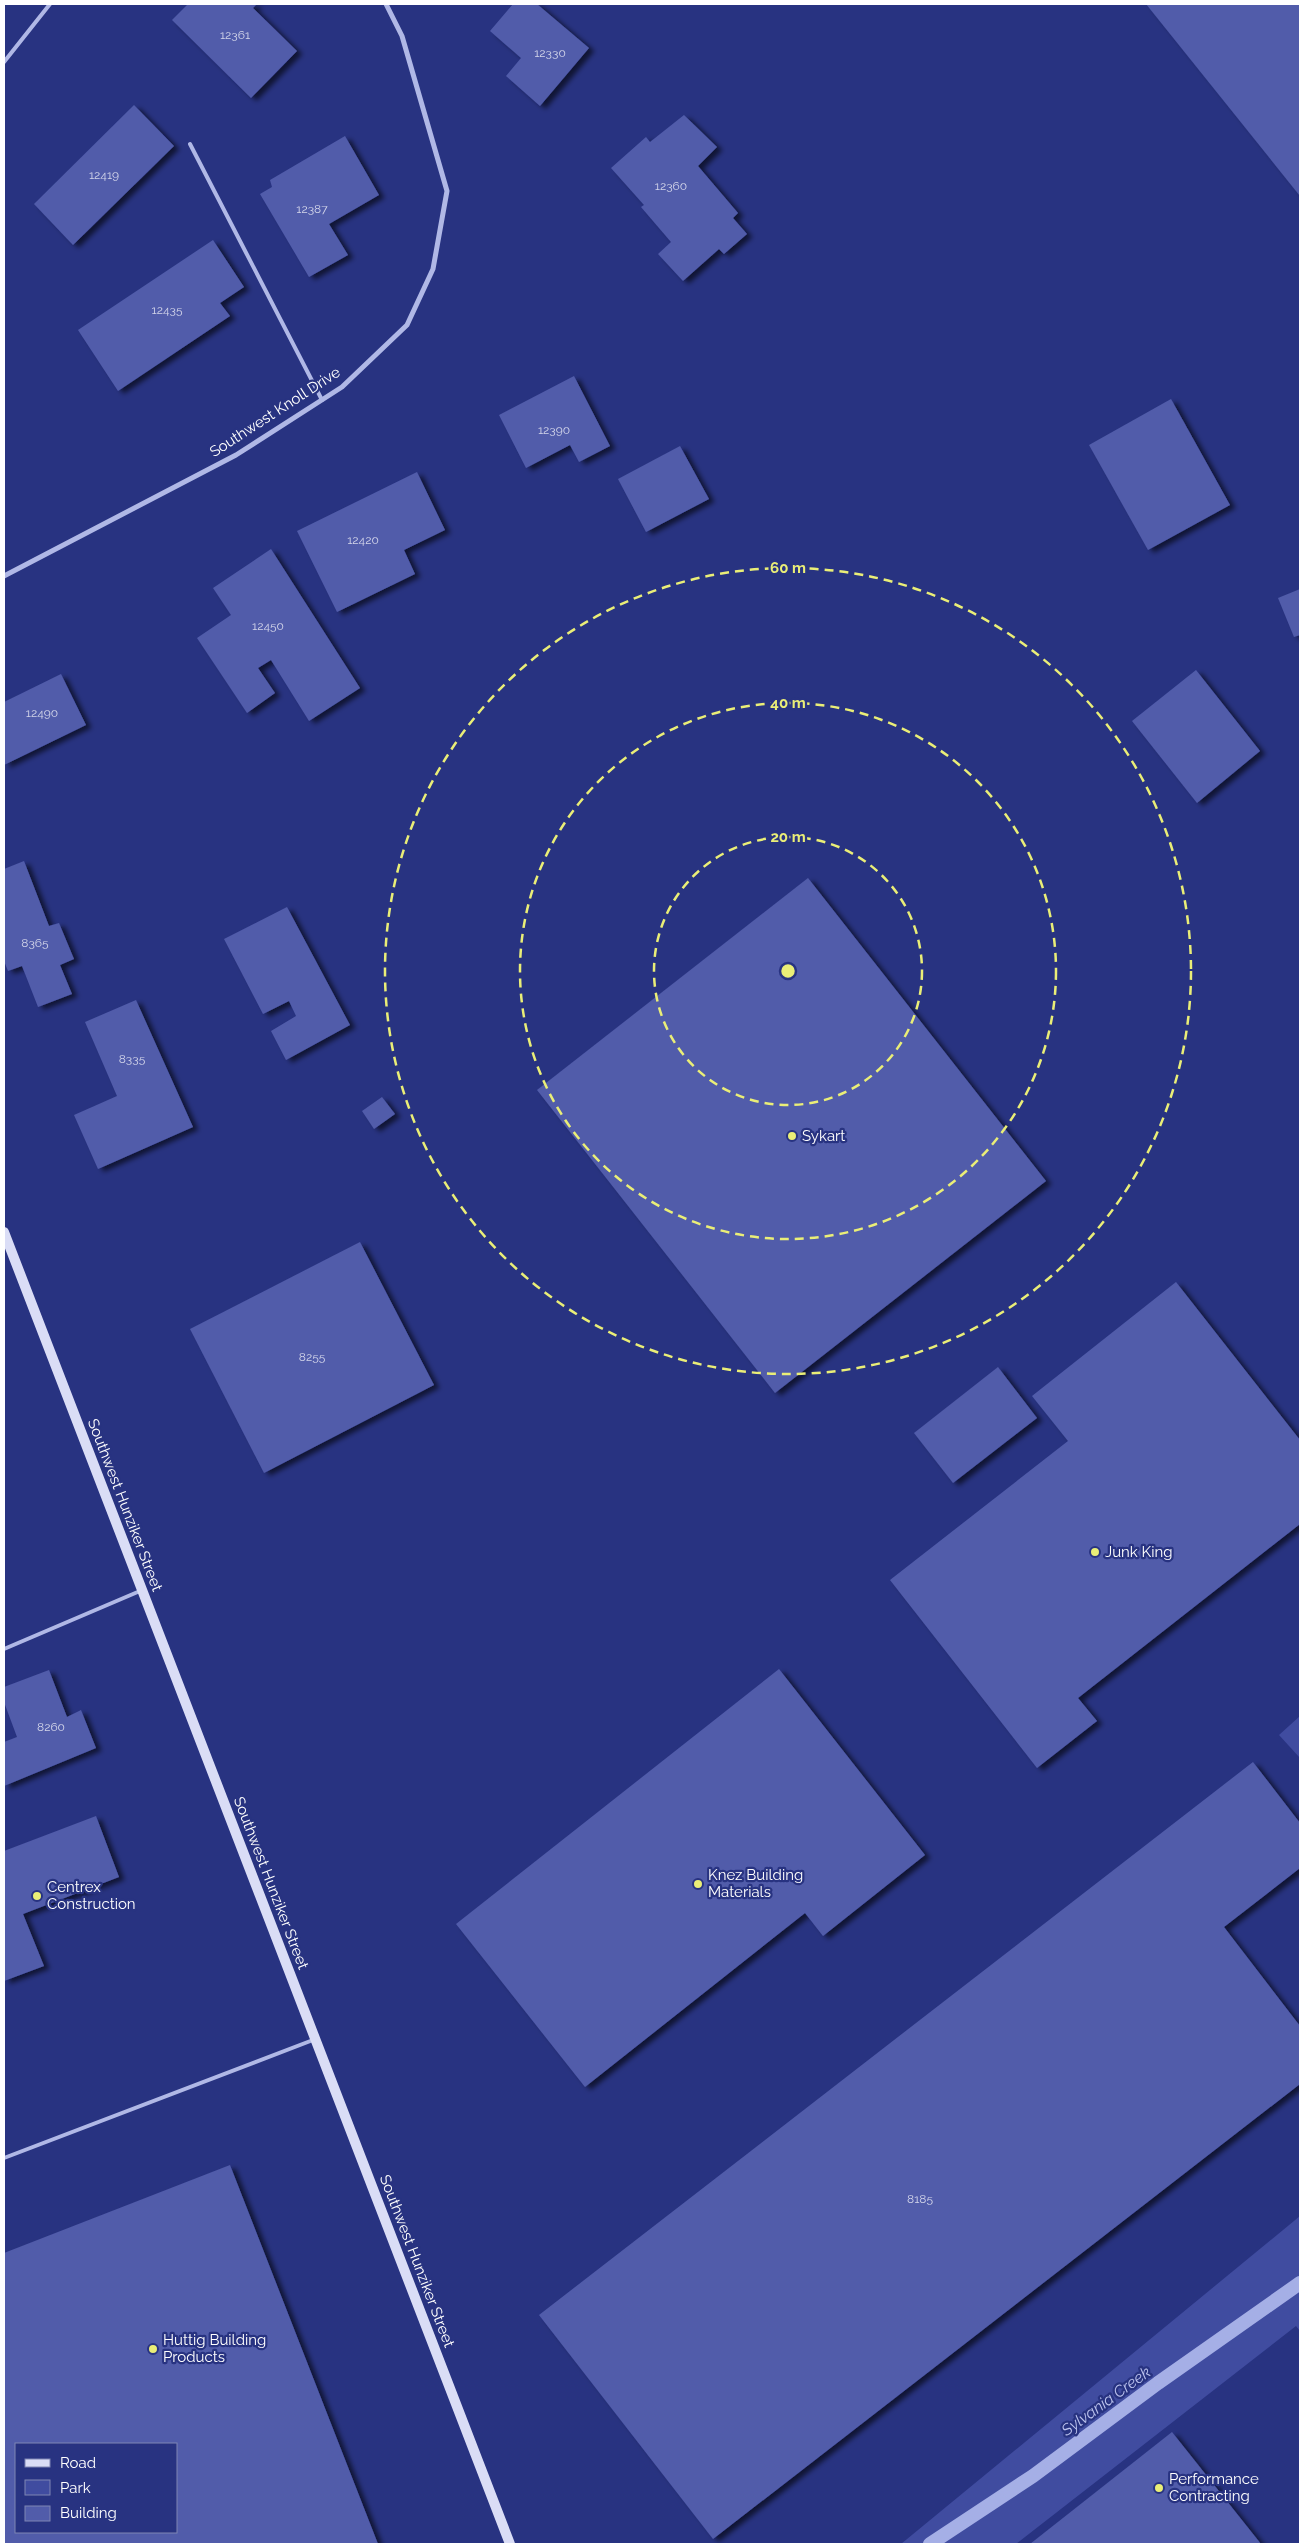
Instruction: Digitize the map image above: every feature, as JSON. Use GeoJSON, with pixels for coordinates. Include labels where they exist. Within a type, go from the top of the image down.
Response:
{"type":"FeatureCollection","features":[{"type":"Feature","properties":{"kind":"street","name":"Southwest Knoll Drive"},"geometry":{"type":"LineString","coordinates":[[4,576],[236,455],[342,387],[407,325],[434,269],[447,191],[402,36],[386,4]]}},
{"type":"Feature","properties":{"kind":"street","name":"Southwest Hunziker Street"},"geometry":{"type":"LineString","coordinates":[[4,1232],[510,2544]]}},
{"type":"Feature","properties":{"kind":"lane"},"geometry":{"type":"LineString","coordinates":[[4,62],[50,4]]}},
{"type":"Feature","properties":{"kind":"lane"},"geometry":{"type":"LineString","coordinates":[[190,144],[322,400]]}},
{"type":"Feature","properties":{"kind":"lane"},"geometry":{"type":"LineString","coordinates":[[4,1650],[142,1590]]}},
{"type":"Feature","properties":{"kind":"lane"},"geometry":{"type":"LineString","coordinates":[[4,2158],[316,2040]]}},
{"type":"Feature","properties":{"kind":"green space"},"geometry":{"type":"Polygon","coordinates":[[[1300,1716],[1300,1758],[1279,1735],[1300,1716]]]}},
{"type":"Feature","properties":{"kind":"green space"},"geometry":{"type":"Polygon","coordinates":[[[1300,2216],[1300,2331],[1296,2326],[1016,2544],[901,2544],[1300,2216]]]}},
{"type":"Feature","properties":{"kind":"building"},"geometry":{"type":"Polygon","coordinates":[[[188,4],[257,4],[253,8],[297,51],[251,98],[172,20],[188,4]]]}},
{"type":"Feature","properties":{"kind":"building"},"geometry":{"type":"Polygon","coordinates":[[[513,4],[537,4],[589,48],[540,106],[506,76],[521,58],[490,31],[513,4]]]}},
{"type":"Feature","properties":{"kind":"building"},"geometry":{"type":"Polygon","coordinates":[[[1146,4],[1300,4],[1300,196],[1146,4]]]}},
{"type":"Feature","properties":{"kind":"building"},"geometry":{"type":"Polygon","coordinates":[[[134,105],[174,146],[73,245],[34,204],[134,105]]]}},
{"type":"Feature","properties":{"kind":"building"},"geometry":{"type":"Polygon","coordinates":[[[684,115],[717,147],[698,166],[738,213],[733,218],[747,234],[724,254],[719,249],[683,281],[658,254],[671,242],[641,207],[644,205],[611,168],[646,137],[650,142],[684,115]]]}},
{"type":"Feature","properties":{"kind":"building"},"geometry":{"type":"Polygon","coordinates":[[[345,136],[379,195],[329,224],[348,255],[309,277],[260,194],[272,187],[270,180],[345,136]]]}},
{"type":"Feature","properties":{"kind":"building"},"geometry":{"type":"Polygon","coordinates":[[[213,240],[244,287],[220,303],[230,316],[118,391],[78,330],[213,240]]]}},
{"type":"Feature","properties":{"kind":"building"},"geometry":{"type":"Polygon","coordinates":[[[574,376],[610,446],[579,462],[570,445],[526,468],[499,415],[574,376]]]}},
{"type":"Feature","properties":{"kind":"building"},"geometry":{"type":"Polygon","coordinates":[[[1171,399],[1230,505],[1148,550],[1089,445],[1171,399]]]}},
{"type":"Feature","properties":{"kind":"building"},"geometry":{"type":"Polygon","coordinates":[[[680,446],[709,499],[646,532],[618,479],[680,446]]]}},
{"type":"Feature","properties":{"kind":"building"},"geometry":{"type":"Polygon","coordinates":[[[417,472],[445,530],[404,550],[415,574],[337,612],[297,531],[417,472]]]}},
{"type":"Feature","properties":{"kind":"building"},"geometry":{"type":"Polygon","coordinates":[[[271,549],[360,688],[309,721],[271,660],[258,668],[275,693],[247,713],[197,638],[231,615],[213,588],[271,549]]]}},
{"type":"Feature","properties":{"kind":"building"},"geometry":{"type":"Polygon","coordinates":[[[1300,589],[1300,635],[1294,637],[1278,598],[1300,589]]]}},
{"type":"Feature","properties":{"kind":"building"},"geometry":{"type":"Polygon","coordinates":[[[1196,670],[1260,751],[1197,803],[1132,721],[1196,670]]]}},
{"type":"Feature","properties":{"kind":"building"},"geometry":{"type":"Polygon","coordinates":[[[61,674],[86,725],[4,765],[4,702],[61,674]]]}},
{"type":"Feature","properties":{"kind":"building"},"geometry":{"type":"Polygon","coordinates":[[[24,861],[49,926],[59,923],[74,959],[60,965],[72,994],[38,1007],[22,966],[8,971],[4,961],[4,869],[24,861]]]}},
{"type":"Feature","properties":{"kind":"building","name":"Sykart"},"geometry":{"type":"Polygon","coordinates":[[[808,878],[1046,1181],[775,1393],[537,1090],[808,878]]]}},
{"type":"Feature","properties":{"kind":"building"},"geometry":{"type":"Polygon","coordinates":[[[287,907],[350,1025],[286,1060],[271,1031],[296,1016],[289,1001],[263,1014],[224,939],[287,907]]]}},
{"type":"Feature","properties":{"kind":"building"},"geometry":{"type":"Polygon","coordinates":[[[136,1000],[193,1127],[98,1169],[74,1115],[117,1096],[85,1022],[136,1000]]]}},
{"type":"Feature","properties":{"kind":"building"},"geometry":{"type":"Polygon","coordinates":[[[382,1097],[395,1114],[374,1129],[362,1111],[382,1097]]]}},
{"type":"Feature","properties":{"kind":"building"},"geometry":{"type":"Polygon","coordinates":[[[360,1242],[434,1385],[264,1473],[190,1329],[360,1242]]]}},
{"type":"Feature","properties":{"kind":"building","name":"Junk King"},"geometry":{"type":"Polygon","coordinates":[[[1176,1282],[1300,1440],[1300,1524],[1078,1698],[1097,1721],[1037,1768],[890,1580],[1068,1441],[1032,1396],[1176,1282]]]}},
{"type":"Feature","properties":{"kind":"building"},"geometry":{"type":"Polygon","coordinates":[[[998,1367],[1037,1418],[953,1483],[914,1433],[998,1367]]]}},
{"type":"Feature","properties":{"kind":"building","name":"Knez Building Materials"},"geometry":{"type":"Polygon","coordinates":[[[779,1669],[925,1855],[823,1936],[805,1913],[585,2087],[456,1924],[779,1669]]]}},
{"type":"Feature","properties":{"kind":"building"},"geometry":{"type":"Polygon","coordinates":[[[49,1670],[67,1717],[81,1710],[96,1748],[4,1786],[4,1742],[17,1737],[4,1702],[4,1687],[49,1670]]]}},
{"type":"Feature","properties":{"kind":"building"},"geometry":{"type":"Polygon","coordinates":[[[1253,1762],[1300,1823],[1300,1868],[1224,1927],[1300,2026],[1300,2084],[713,2539],[539,2315],[1253,1762]]]}},
{"type":"Feature","properties":{"kind":"building","name":"Centrex Construction"},"geometry":{"type":"Polygon","coordinates":[[[96,1816],[119,1877],[23,1914],[44,1966],[4,1981],[4,1851],[96,1816]]]}},
{"type":"Feature","properties":{"kind":"building","name":"Huttig Building Products"},"geometry":{"type":"Polygon","coordinates":[[[230,2165],[378,2544],[4,2544],[4,2253],[230,2165]]]}},
{"type":"Feature","properties":{"kind":"building","name":"Performance Contracting"},"geometry":{"type":"Polygon","coordinates":[[[1172,2432],[1261,2544],[1030,2544],[1172,2432]]]}},
{"type":"Feature","properties":{"kind":"waterway","name":"Sylvania Creek"},"geometry":{"type":"LineString","coordinates":[[930,2544],[1033,2476],[1158,2383],[1300,2283]]}},
{"type":"Feature","properties":{"kind":"place","name":"Sykart"},"geometry":{"type":"Point","coordinates":[792,1136]}},
{"type":"Feature","properties":{"kind":"place","name":"Junk King"},"geometry":{"type":"Point","coordinates":[1095,1552]}},
{"type":"Feature","properties":{"kind":"place","name":"Knez Building Materials"},"geometry":{"type":"Point","coordinates":[698,1884]}},
{"type":"Feature","properties":{"kind":"place","name":"Centrex Construction"},"geometry":{"type":"Point","coordinates":[37,1896]}},
{"type":"Feature","properties":{"kind":"place","name":"Huttig Building Products"},"geometry":{"type":"Point","coordinates":[153,2349]}},
{"type":"Feature","properties":{"kind":"place","name":"Performance Contracting"},"geometry":{"type":"Point","coordinates":[1159,2488]}}]}
